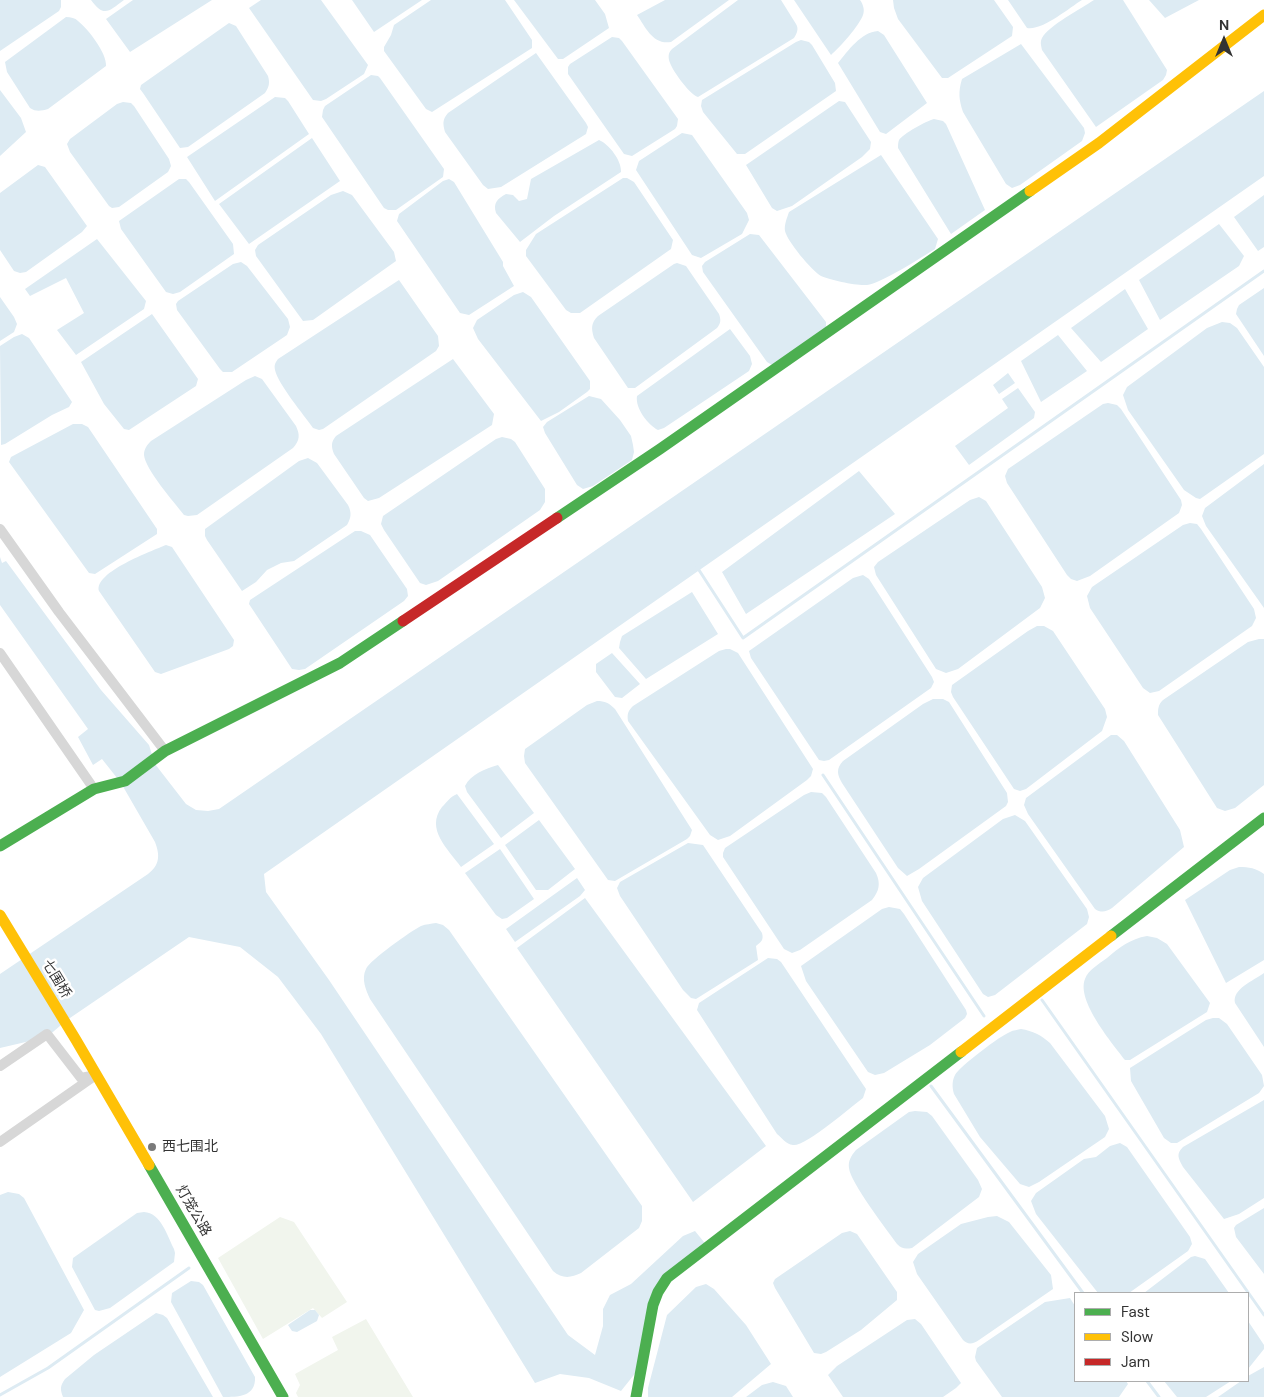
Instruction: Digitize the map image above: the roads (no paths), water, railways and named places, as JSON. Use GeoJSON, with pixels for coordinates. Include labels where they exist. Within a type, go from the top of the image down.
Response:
{"type":"FeatureCollection","features":[{"type":"Feature","properties":{"kind":"street"},"geometry":{"type":"LineString","coordinates":[[0,846],[94,789],[126,781],[165,751],[340,663],[652,455],[1099,143],[1264,15]]}},
{"type":"Feature","properties":{"kind":"street"},"geometry":{"type":"LineString","coordinates":[[0,529],[59,612],[165,751]]}},
{"type":"Feature","properties":{"kind":"street"},"geometry":{"type":"LineString","coordinates":[[0,653],[94,789]]}},
{"type":"Feature","properties":{"kind":"street"},"geometry":{"type":"LineString","coordinates":[[636,1397],[653,1305],[658,1292],[667,1278],[1264,818]]}},
{"type":"Feature","properties":{"kind":"street","name":"七围桥"},"geometry":{"type":"LineString","coordinates":[[0,915],[76,1040]]}},
{"type":"Feature","properties":{"kind":"street"},"geometry":{"type":"LineString","coordinates":[[0,1066],[47,1034],[81,1078],[96,1075]]}},
{"type":"Feature","properties":{"kind":"street","name":"灯笼公路"},"geometry":{"type":"LineString","coordinates":[[76,1040],[283,1397]]}},
{"type":"Feature","properties":{"kind":"street"},"geometry":{"type":"LineString","coordinates":[[0,1142],[96,1075]]}},
{"type":"Feature","properties":{"kind":"waterway"},"geometry":{"type":"LineString","coordinates":[[697,567],[743,638],[1264,271]]}},
{"type":"Feature","properties":{"kind":"waterway"},"geometry":{"type":"LineString","coordinates":[[823,775],[984,1016]]}},
{"type":"Feature","properties":{"kind":"waterway"},"geometry":{"type":"LineString","coordinates":[[1042,1000],[1248,1292]]}},
{"type":"Feature","properties":{"kind":"waterway"},"geometry":{"type":"LineString","coordinates":[[931,1086],[1082,1292]]}},
{"type":"Feature","properties":{"kind":"waterway"},"geometry":{"type":"LineString","coordinates":[[0,1395],[48,1368],[189,1268]]}},
{"type":"Feature","properties":{"kind":"waterway"},"geometry":{"type":"LineString","coordinates":[[1249,1294],[1264,1315]]}},
{"type":"Feature","properties":{"kind":"waterway"},"geometry":{"type":"LineString","coordinates":[[1148,1382],[1159,1397]]}},
{"type":"Feature","properties":{"kind":"place","name":"西七围北"},"geometry":{"type":"Point","coordinates":[152,1147]}}]}
